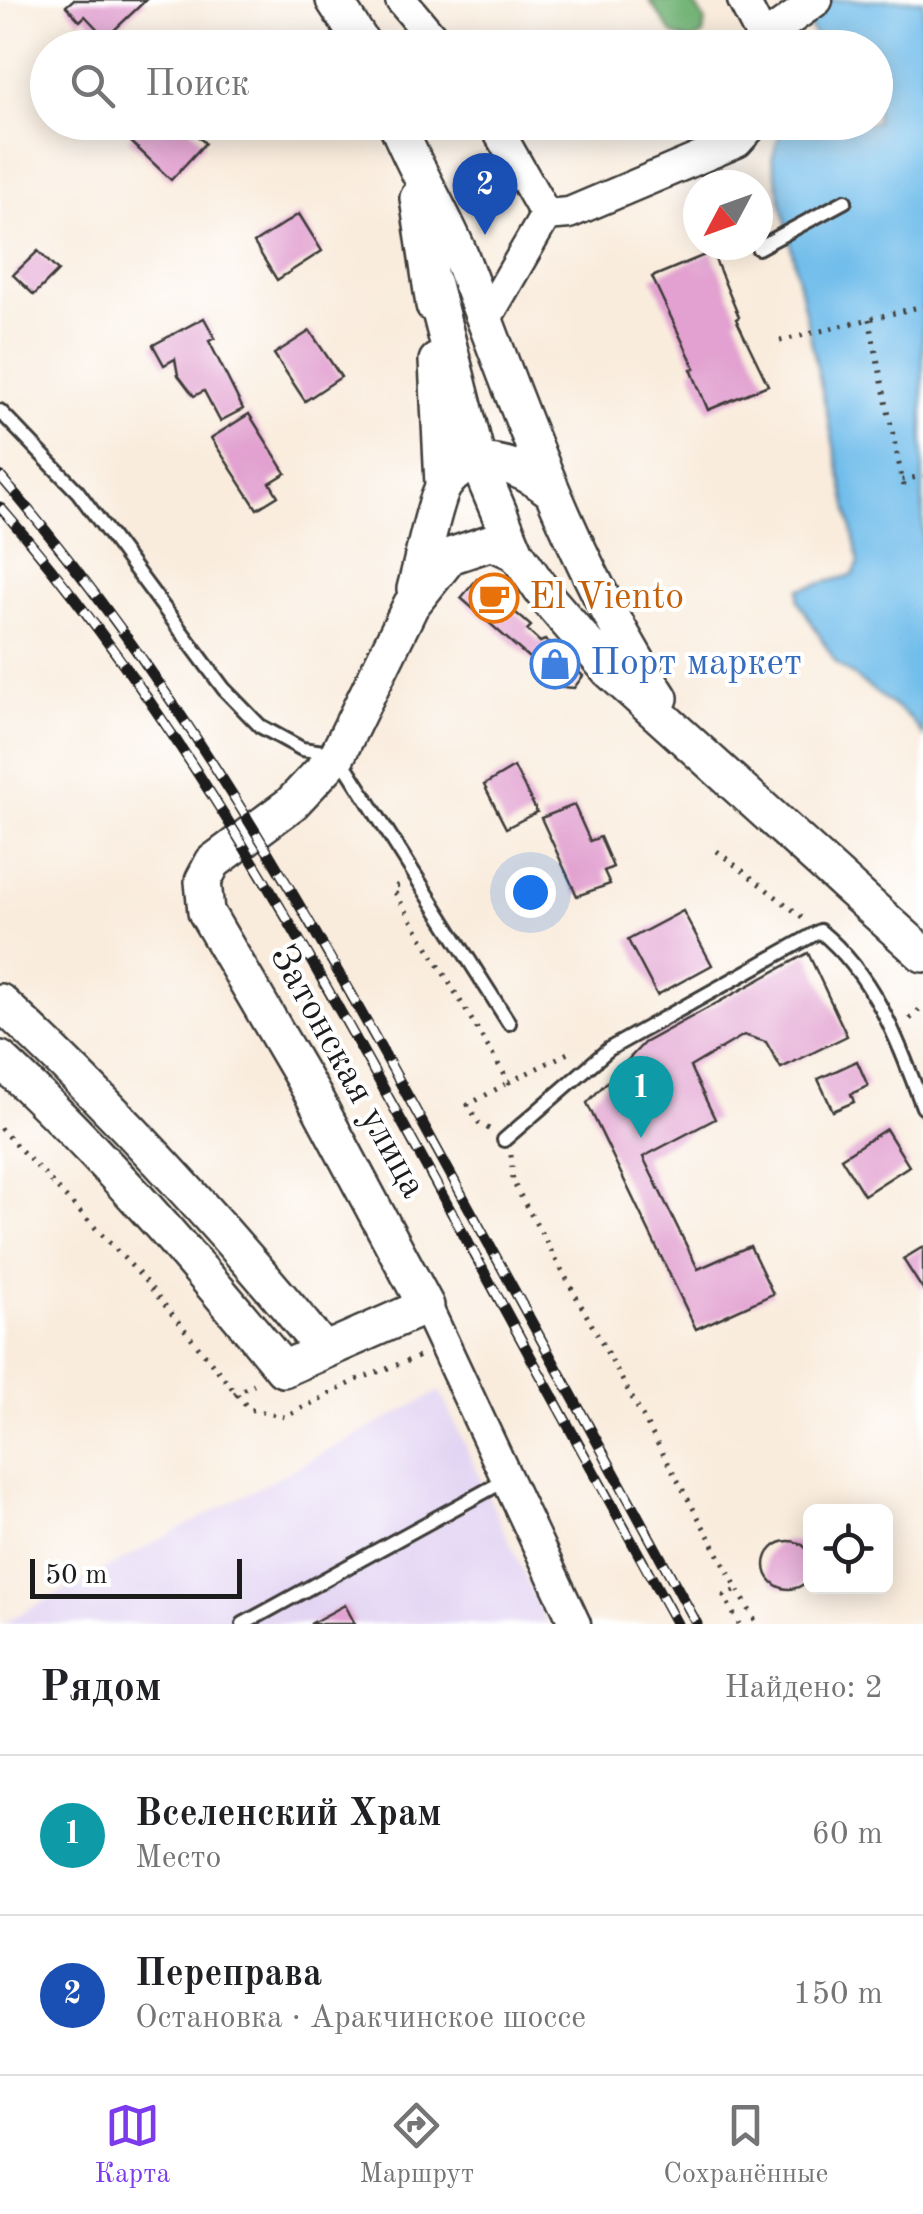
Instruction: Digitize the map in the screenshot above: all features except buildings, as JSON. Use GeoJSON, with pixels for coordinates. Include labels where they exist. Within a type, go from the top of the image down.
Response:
{"type":"FeatureCollection","features":[{"type":"Feature","properties":{"kind":"main road"},"geometry":{"type":"LineString","coordinates":[[334,0],[353,30]]}},
{"type":"Feature","properties":{"kind":"main road"},"geometry":{"type":"LineString","coordinates":[[403,140],[450,234],[552,495],[595,588],[686,736]]}},
{"type":"Feature","properties":{"kind":"main road"},"geometry":{"type":"LineString","coordinates":[[410,158],[433,284],[479,464],[516,552],[547,598],[609,670],[923,954]]}},
{"type":"Feature","properties":{"kind":"main road","name":"Затонская улица"},"geometry":{"type":"LineString","coordinates":[[426,1306],[313,1095],[206,912],[202,896],[203,882],[213,862],[292,804],[338,754],[410,605],[443,485],[433,284]]}},
{"type":"Feature","properties":{"kind":"main road"},"geometry":{"type":"LineString","coordinates":[[443,485],[459,470],[494,461],[513,466],[552,495]]}},
{"type":"Feature","properties":{"kind":"main road","name":"Затонская улица"},"geometry":{"type":"LineString","coordinates":[[410,605],[450,556],[492,542],[516,552]]}},
{"type":"Feature","properties":{"kind":"main road"},"geometry":{"type":"LineString","coordinates":[[0,1002],[90,1085],[214,1217],[323,1349]]}},
{"type":"Feature","properties":{"kind":"main road"},"geometry":{"type":"LineString","coordinates":[[0,1059],[62,1117],[182,1244],[283,1370],[426,1306]]}},
{"type":"Feature","properties":{"kind":"street"},"geometry":{"type":"LineString","coordinates":[[401,0],[426,30]]}},
{"type":"Feature","properties":{"kind":"street"},"geometry":{"type":"LineString","coordinates":[[779,30],[817,0]]}},
{"type":"Feature","properties":{"kind":"street"},"geometry":{"type":"LineString","coordinates":[[746,3],[757,30]]}},
{"type":"Feature","properties":{"kind":"street"},"geometry":{"type":"LineString","coordinates":[[503,140],[546,214]]}},
{"type":"Feature","properties":{"kind":"street"},"geometry":{"type":"LineString","coordinates":[[546,214],[569,214],[739,140]]}},
{"type":"Feature","properties":{"kind":"street"},"geometry":{"type":"LineString","coordinates":[[484,322],[546,214]]}},
{"type":"Feature","properties":{"kind":"street","name":"Затонская улица"},"geometry":{"type":"LineString","coordinates":[[426,1306],[504,1481],[575,1624]]}},
{"type":"Feature","properties":{"kind":"lane"},"geometry":{"type":"LineString","coordinates":[[773,240],[845,201]]}},
{"type":"Feature","properties":{"kind":"lane"},"geometry":{"type":"LineString","coordinates":[[0,411],[78,492],[224,689],[260,726],[302,749],[338,754],[508,1023]]}},
{"type":"Feature","properties":{"kind":"lane"},"geometry":{"type":"LineString","coordinates":[[504,1140],[609,1049],[820,931],[848,954],[866,979],[923,1106]]}},
{"type":"Feature","properties":{"kind":"lane"},"geometry":{"type":"LineString","coordinates":[[243,1624],[504,1481]]}},
{"type":"Feature","properties":{"kind":"path"},"geometry":{"type":"LineString","coordinates":[[780,340],[923,306]]}},
{"type":"Feature","properties":{"kind":"path"},"geometry":{"type":"LineString","coordinates":[[869,319],[905,492]]}},
{"type":"Feature","properties":{"kind":"path"},"geometry":{"type":"LineString","coordinates":[[902,480],[923,476]]}},
{"type":"Feature","properties":{"kind":"path"},"geometry":{"type":"LineString","coordinates":[[717,851],[820,931]]}},
{"type":"Feature","properties":{"kind":"path"},"geometry":{"type":"LineString","coordinates":[[909,1019],[923,1006]]}},
{"type":"Feature","properties":{"kind":"path"},"geometry":{"type":"LineString","coordinates":[[510,1082],[468,1105],[478,1123],[504,1140],[511,1152],[512,1182],[757,1624]]}},
{"type":"Feature","properties":{"kind":"path"},"geometry":{"type":"LineString","coordinates":[[0,1128],[142,1278],[250,1410],[285,1417],[359,1380],[446,1345]]}},
{"type":"Feature","properties":{"kind":"path"},"geometry":{"type":"LineString","coordinates":[[735,1590],[724,1596],[739,1624]]}},
{"type":"Feature","properties":{"kind":"shaded area"},"geometry":{"type":"Polygon","coordinates":[[[440,1391],[547,1624],[1,1624],[440,1391]]]}},
{"type":"Feature","properties":{"kind":"green space"},"geometry":{"type":"Polygon","coordinates":[[[649,0],[691,0],[705,20],[704,30],[670,30],[649,0]]]}},
{"type":"Feature","properties":{"kind":"water"},"geometry":{"type":"Polygon","coordinates":[[[793,0],[923,0],[923,736],[910,718],[836,663],[798,600],[799,589],[853,575],[859,562],[772,159],[778,140],[893,140],[893,30],[812,30],[793,0]]]}},
{"type":"Feature","properties":{"kind":"railway"},"geometry":{"type":"LineString","coordinates":[[0,476],[122,630],[283,877],[697,1624]]}},
{"type":"Feature","properties":{"kind":"railway"},"geometry":{"type":"LineString","coordinates":[[0,507],[113,649],[262,876],[397,1113],[677,1624]]}},
{"type":"Feature","properties":{"kind":"place","name":"Переправа"},"geometry":{"type":"Point","coordinates":[485,235]}},
{"type":"Feature","properties":{"kind":"place","name":"El Viento"},"geometry":{"type":"Point","coordinates":[494,598]}},
{"type":"Feature","properties":{"kind":"place","name":"Порт маркет"},"geometry":{"type":"Point","coordinates":[555,664]}},
{"type":"Feature","properties":{"kind":"place","name":"Вселенский Храм"},"geometry":{"type":"Point","coordinates":[641,1138]}}]}
